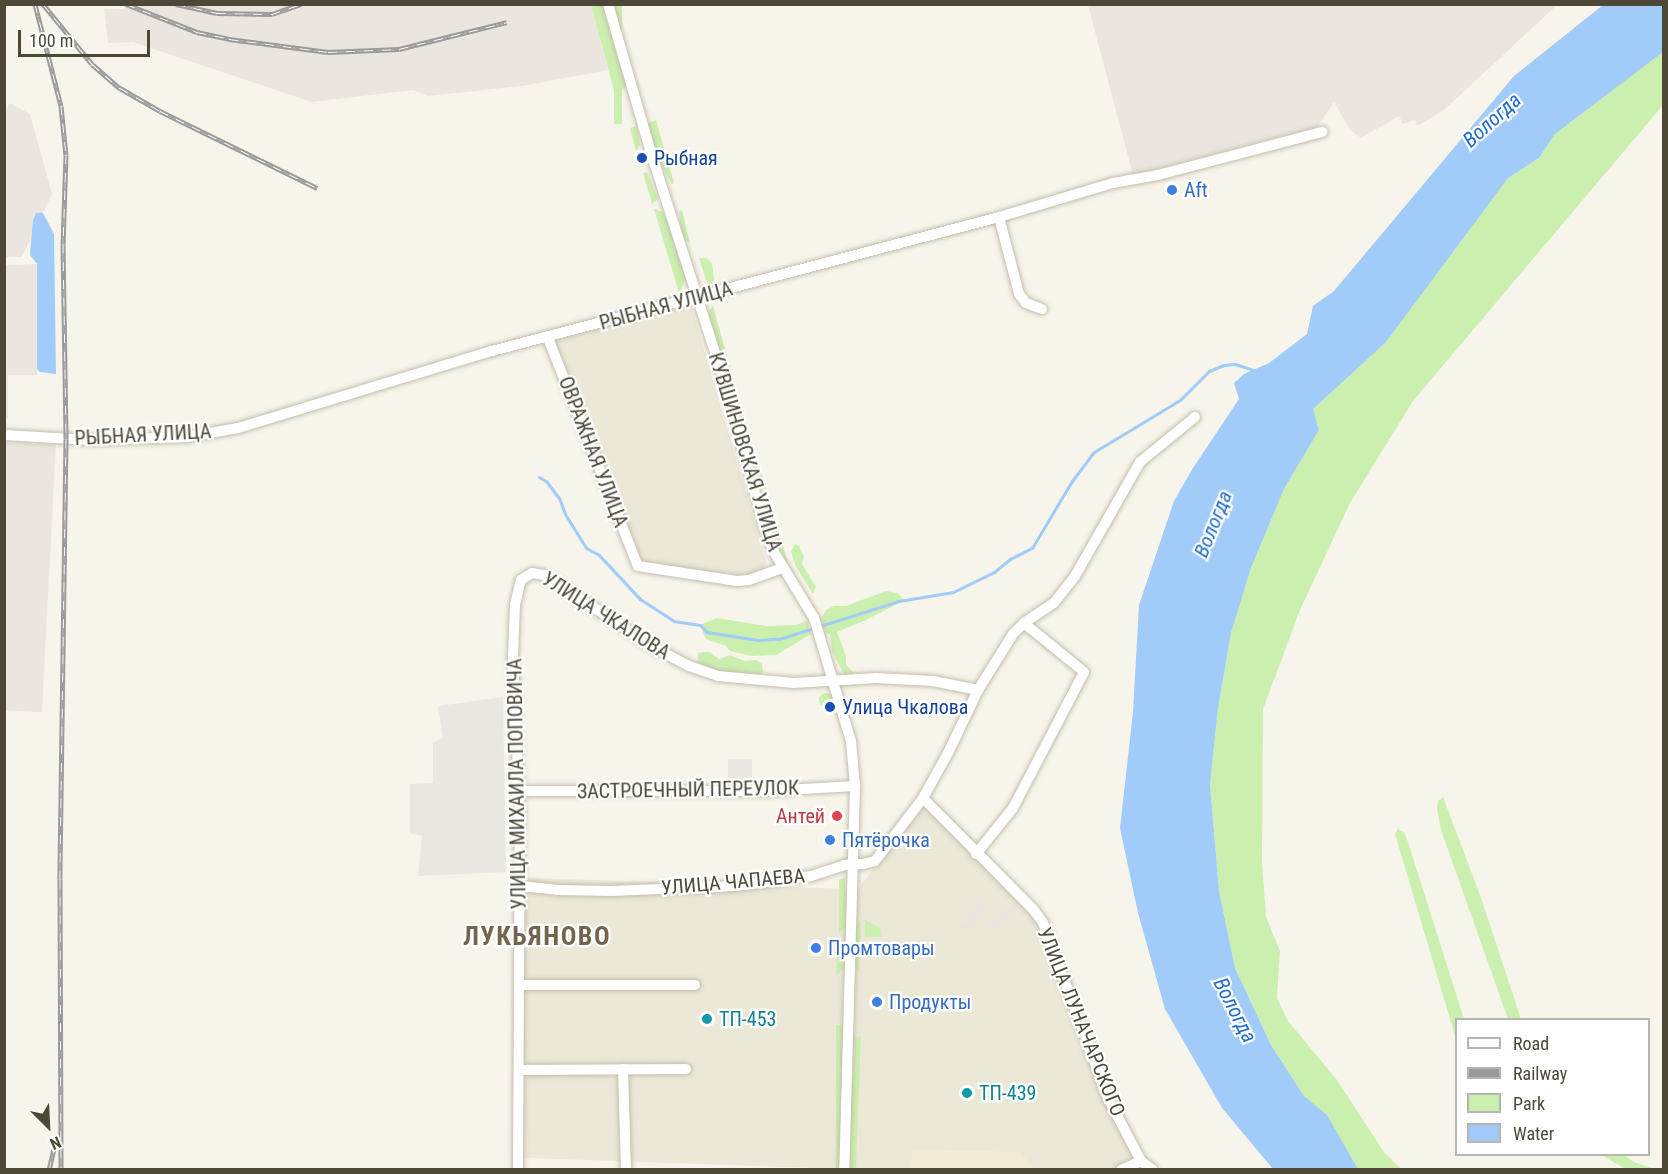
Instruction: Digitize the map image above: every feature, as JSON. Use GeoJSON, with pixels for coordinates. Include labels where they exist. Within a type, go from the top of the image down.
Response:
{"type":"FeatureCollection","features":[{"type":"Feature","properties":{"kind":"street"},"geometry":{"type":"LineString","coordinates":[[608,4],[652,156],[697,297]]}},
{"type":"Feature","properties":{"kind":"street","name":"РЫБНАЯ УЛИЦА"},"geometry":{"type":"LineString","coordinates":[[4,435],[90,440],[187,437],[238,428],[444,365],[999,217],[1113,183],[1158,175],[1322,132]]}},
{"type":"Feature","properties":{"kind":"street"},"geometry":{"type":"LineString","coordinates":[[999,217],[1019,294],[1026,303],[1042,309]]}},
{"type":"Feature","properties":{"kind":"street","name":"КУВШИНОВСКАЯ УЛИЦА"},"geometry":{"type":"LineString","coordinates":[[697,297],[723,377],[760,515],[782,568],[814,618],[851,741],[855,786],[854,865],[844,1170]]}},
{"type":"Feature","properties":{"kind":"street","name":"ОВРАЖНАЯ УЛИЦА"},"geometry":{"type":"LineString","coordinates":[[548,338],[638,566],[737,581],[749,580],[782,568]]}},
{"type":"Feature","properties":{"kind":"street","name":"УЛИЦА ЧАПАЕВА"},"geometry":{"type":"LineString","coordinates":[[521,886],[558,891],[611,891],[735,886],[811,876],[844,865],[871,863],[880,856],[923,798],[948,753],[978,690],[1024,622],[1054,603],[1076,576],[1140,462],[1195,417]]}},
{"type":"Feature","properties":{"kind":"street","name":"УЛИЦА ЧКАЛОВА"},"geometry":{"type":"LineString","coordinates":[[521,580],[532,573],[545,575],[653,647],[689,666],[718,676],[794,683],[876,678],[933,681],[978,690]]}},
{"type":"Feature","properties":{"kind":"street","name":"УЛИЦА МИХАИЛА ПОПОВИЧА"},"geometry":{"type":"LineString","coordinates":[[518,1170],[521,886],[520,791],[513,656],[515,605],[521,580]]}},
{"type":"Feature","properties":{"kind":"street"},"geometry":{"type":"LineString","coordinates":[[976,854],[1012,808],[1084,672],[1024,622]]}},
{"type":"Feature","properties":{"kind":"street","name":"ЗАСТРОЕЧНЫЙ ПЕРЕУЛОК"},"geometry":{"type":"LineString","coordinates":[[520,791],[767,791],[855,786]]}},
{"type":"Feature","properties":{"kind":"street","name":"УЛИЦА ЛУНАЧАРСКОГО"},"geometry":{"type":"LineString","coordinates":[[923,798],[1033,909],[1042,923],[1109,1100],[1141,1161],[1153,1170]]}},
{"type":"Feature","properties":{"kind":"street"},"geometry":{"type":"LineString","coordinates":[[521,985],[695,985]]}},
{"type":"Feature","properties":{"kind":"street"},"geometry":{"type":"LineString","coordinates":[[622,1069],[626,1170]]}},
{"type":"Feature","properties":{"kind":"street"},"geometry":{"type":"LineString","coordinates":[[519,1070],[686,1069]]}},
{"type":"Feature","properties":{"kind":"street"},"geometry":{"type":"LineString","coordinates":[[1121,1170],[1133,1162],[1141,1161]]}},
{"type":"Feature","properties":{"kind":"shaded area"},"geometry":{"type":"Polygon","coordinates":[[[125,4],[591,5],[608,70],[522,86],[428,96],[413,90],[312,102],[133,42],[108,43],[104,9],[124,9],[125,4]]]}},
{"type":"Feature","properties":{"kind":"shaded area"},"geometry":{"type":"Polygon","coordinates":[[[1088,5],[1557,5],[1443,111],[1417,126],[1415,120],[1403,124],[1399,116],[1361,138],[1350,130],[1334,102],[1317,127],[1133,175],[1088,5]]]}},
{"type":"Feature","properties":{"kind":"shaded area"},"geometry":{"type":"Polygon","coordinates":[[[10,103],[30,114],[52,194],[22,257],[5,257],[4,113],[10,103]]]}},
{"type":"Feature","properties":{"kind":"shaded area"},"geometry":{"type":"Polygon","coordinates":[[[37,264],[37,375],[8,375],[8,419],[4,419],[4,265],[37,264]]]}},
{"type":"Feature","properties":{"kind":"shaded area"},"geometry":{"type":"Polygon","coordinates":[[[691,305],[766,562],[764,567],[754,573],[735,575],[639,564],[553,341],[691,305]]]}},
{"type":"Feature","properties":{"kind":"shaded area"},"geometry":{"type":"Polygon","coordinates":[[[5,442],[56,445],[42,712],[4,710],[5,442]]]}},
{"type":"Feature","properties":{"kind":"shaded area"},"geometry":{"type":"Polygon","coordinates":[[[503,697],[506,872],[418,876],[422,836],[410,833],[410,784],[433,783],[433,743],[443,738],[438,706],[503,697]]]}},
{"type":"Feature","properties":{"kind":"shaded area"},"geometry":{"type":"Polygon","coordinates":[[[728,759],[752,759],[752,787],[728,787],[728,759]]]}},
{"type":"Feature","properties":{"kind":"shaded area"},"geometry":{"type":"Polygon","coordinates":[[[922,804],[1027,907],[1040,925],[1135,1157],[1124,1161],[1115,1170],[849,1170],[856,892],[922,804]]]}},
{"type":"Feature","properties":{"kind":"shaded area"},"geometry":{"type":"Polygon","coordinates":[[[525,878],[847,889],[837,1169],[515,1158],[525,878]]]}},
{"type":"Feature","properties":{"kind":"shaded area"},"geometry":{"type":"Polygon","coordinates":[[[980,901],[987,907],[973,923],[973,927],[960,929],[960,922],[972,923],[966,917],[980,901]]]}},
{"type":"Feature","properties":{"kind":"shaded area"},"geometry":{"type":"Polygon","coordinates":[[[1015,901],[1021,908],[995,928],[990,928],[985,924],[994,920],[1015,901]]]}},
{"type":"Feature","properties":{"kind":"shaded area"},"geometry":{"type":"Polygon","coordinates":[[[912,1149],[1020,1152],[1034,1169],[911,1169],[912,1149]]]}},
{"type":"Feature","properties":{"kind":"green space"},"geometry":{"type":"Polygon","coordinates":[[[591,5],[604,5],[628,87],[614,91],[591,5]]]}},
{"type":"Feature","properties":{"kind":"green space"},"geometry":{"type":"Polygon","coordinates":[[[614,5],[622,5],[622,124],[614,124],[614,5]]]}},
{"type":"Feature","properties":{"kind":"green space"},"geometry":{"type":"Polygon","coordinates":[[[1663,52],[1663,105],[1413,401],[1350,503],[1300,610],[1263,709],[1262,863],[1266,917],[1280,951],[1277,998],[1288,1021],[1337,1080],[1384,1152],[1401,1169],[1358,1169],[1327,1116],[1304,1096],[1271,1045],[1235,968],[1219,891],[1210,784],[1218,708],[1231,633],[1251,568],[1284,489],[1319,430],[1313,409],[1341,381],[1460,242],[1508,178],[1539,158],[1555,134],[1663,52]]]}},
{"type":"Feature","properties":{"kind":"green space"},"geometry":{"type":"Polygon","coordinates":[[[656,120],[674,183],[672,184],[658,159],[648,123],[656,120]]]}},
{"type":"Feature","properties":{"kind":"green space"},"geometry":{"type":"Polygon","coordinates":[[[637,126],[640,145],[636,151],[630,128],[637,126]]]}},
{"type":"Feature","properties":{"kind":"green space"},"geometry":{"type":"Polygon","coordinates":[[[647,172],[658,199],[652,204],[643,173],[647,172]]]}},
{"type":"Feature","properties":{"kind":"green space"},"geometry":{"type":"Polygon","coordinates":[[[654,209],[664,212],[686,279],[679,293],[654,209]]]}},
{"type":"Feature","properties":{"kind":"green space"},"geometry":{"type":"Polygon","coordinates":[[[682,210],[690,243],[684,240],[682,234],[679,212],[682,210]]]}},
{"type":"Feature","properties":{"kind":"green space"},"geometry":{"type":"Polygon","coordinates":[[[699,258],[706,258],[712,263],[715,288],[709,289],[699,258]]]}},
{"type":"Feature","properties":{"kind":"green space"},"geometry":{"type":"Polygon","coordinates":[[[713,306],[749,434],[741,425],[708,312],[713,306]]]}},
{"type":"Feature","properties":{"kind":"green space"},"geometry":{"type":"Polygon","coordinates":[[[754,448],[767,491],[758,484],[750,459],[754,448]]]}},
{"type":"Feature","properties":{"kind":"green space"},"geometry":{"type":"Polygon","coordinates":[[[770,503],[789,567],[780,554],[766,517],[765,510],[770,503]]]}},
{"type":"Feature","properties":{"kind":"green space"},"geometry":{"type":"Polygon","coordinates":[[[795,544],[799,546],[804,556],[802,564],[816,587],[813,594],[795,565],[791,551],[795,544]]]}},
{"type":"Feature","properties":{"kind":"green space"},"geometry":{"type":"Polygon","coordinates":[[[886,591],[897,593],[905,600],[837,632],[846,656],[846,665],[854,673],[848,676],[844,674],[832,651],[830,634],[826,633],[821,618],[826,610],[834,606],[846,606],[886,591]]]}},
{"type":"Feature","properties":{"kind":"green space"},"geometry":{"type":"Polygon","coordinates":[[[717,618],[766,626],[796,625],[807,621],[811,634],[776,655],[752,656],[730,651],[726,646],[706,639],[700,625],[717,618]]]}},
{"type":"Feature","properties":{"kind":"green space"},"geometry":{"type":"Polygon","coordinates":[[[710,652],[719,659],[730,655],[745,661],[756,660],[762,664],[763,672],[756,676],[719,673],[698,662],[698,653],[710,652]]]}},
{"type":"Feature","properties":{"kind":"green space"},"geometry":{"type":"Polygon","coordinates":[[[826,693],[831,695],[833,700],[831,705],[826,707],[821,705],[819,700],[821,695],[826,693]]]}},
{"type":"Feature","properties":{"kind":"green space"},"geometry":{"type":"Polygon","coordinates":[[[1443,797],[1480,895],[1521,1018],[1508,1018],[1441,830],[1438,801],[1443,797]]]}},
{"type":"Feature","properties":{"kind":"green space"},"geometry":{"type":"Polygon","coordinates":[[[1398,829],[1404,832],[1407,839],[1464,1018],[1455,1018],[1455,1036],[1395,834],[1398,829]]]}},
{"type":"Feature","properties":{"kind":"green space"},"geometry":{"type":"Polygon","coordinates":[[[845,877],[846,927],[839,933],[839,880],[845,877]]]}},
{"type":"Feature","properties":{"kind":"green space"},"geometry":{"type":"Polygon","coordinates":[[[865,920],[880,928],[881,937],[865,937],[865,920]]]}},
{"type":"Feature","properties":{"kind":"green space"},"geometry":{"type":"Polygon","coordinates":[[[861,922],[859,972],[855,966],[856,926],[861,922]]]}},
{"type":"Feature","properties":{"kind":"green space"},"geometry":{"type":"Polygon","coordinates":[[[837,941],[844,947],[844,968],[836,975],[837,941]]]}},
{"type":"Feature","properties":{"kind":"green space"},"geometry":{"type":"Polygon","coordinates":[[[836,1025],[844,1025],[844,1169],[836,1169],[836,1025]]]}},
{"type":"Feature","properties":{"kind":"green space"},"geometry":{"type":"Polygon","coordinates":[[[861,1036],[856,1169],[849,1170],[853,1045],[855,1038],[861,1036]]]}},
{"type":"Feature","properties":{"kind":"green space"},"geometry":{"type":"Polygon","coordinates":[[[1603,1156],[1625,1156],[1634,1162],[1654,1169],[1626,1169],[1603,1156]]]}},
{"type":"Feature","properties":{"kind":"water","name":"Вологда"},"geometry":{"type":"Polygon","coordinates":[[[1603,5],[1663,5],[1663,52],[1555,134],[1539,158],[1508,178],[1386,342],[1313,409],[1319,430],[1284,489],[1251,568],[1231,633],[1218,708],[1210,784],[1219,891],[1235,968],[1271,1045],[1304,1096],[1327,1115],[1358,1169],[1273,1169],[1222,1108],[1165,1009],[1138,913],[1120,828],[1133,712],[1139,605],[1174,501],[1239,399],[1234,383],[1244,374],[1269,363],[1307,334],[1313,306],[1334,291],[1514,76],[1603,5]]]}},
{"type":"Feature","properties":{"kind":"water"},"geometry":{"type":"Polygon","coordinates":[[[36,213],[43,213],[54,234],[56,374],[40,372],[37,369],[37,264],[30,255],[33,220],[36,213]]]}},
{"type":"Feature","properties":{"kind":"waterway"},"geometry":{"type":"LineString","coordinates":[[539,477],[546,481],[559,498],[565,514],[586,548],[599,555],[640,599],[674,621],[700,625],[707,632],[757,640],[779,639],[899,601],[953,592],[994,572],[1010,559],[1032,548],[1072,481],[1094,452],[1180,400],[1209,371],[1224,365],[1235,364],[1253,370]]}},
{"type":"Feature","properties":{"kind":"railway"},"geometry":{"type":"LineString","coordinates":[[35,4],[61,106],[66,155],[63,244],[66,439],[60,879],[61,1170]]}},
{"type":"Feature","properties":{"kind":"railway"},"geometry":{"type":"LineString","coordinates":[[43,4],[92,64],[120,88],[160,111],[317,188]]}},
{"type":"Feature","properties":{"kind":"railway"},"geometry":{"type":"LineString","coordinates":[[126,4],[197,32],[229,39],[328,52],[399,49],[507,22]]}},
{"type":"Feature","properties":{"kind":"railway"},"geometry":{"type":"LineString","coordinates":[[176,4],[217,13],[272,14],[301,4]]}},
{"type":"Feature","properties":{"kind":"railway"},"geometry":{"type":"LineString","coordinates":[[49,1170],[55,1144]]}},
{"type":"Feature","properties":{"kind":"place","name":"Рыбная"},"geometry":{"type":"Point","coordinates":[642,158]}},
{"type":"Feature","properties":{"kind":"place","name":"Aft"},"geometry":{"type":"Point","coordinates":[1172,190]}},
{"type":"Feature","properties":{"kind":"place","name":"Улица Чкалова"},"geometry":{"type":"Point","coordinates":[830,707]}},
{"type":"Feature","properties":{"kind":"place","name":"Антей"},"geometry":{"type":"Point","coordinates":[837,816]}},
{"type":"Feature","properties":{"kind":"place","name":"Пятёрочка"},"geometry":{"type":"Point","coordinates":[830,840]}},
{"type":"Feature","properties":{"kind":"place","name":"Промтовары"},"geometry":{"type":"Point","coordinates":[816,948]}},
{"type":"Feature","properties":{"kind":"place","name":"Продукты"},"geometry":{"type":"Point","coordinates":[877,1002]}},
{"type":"Feature","properties":{"kind":"place","name":"ТП-453"},"geometry":{"type":"Point","coordinates":[707,1019]}},
{"type":"Feature","properties":{"kind":"place","name":"ТП-439"},"geometry":{"type":"Point","coordinates":[967,1093]}},
{"type":"Feature","properties":{"kind":"district","name":"ЛУКЬЯНОВО"},"geometry":{"type":"Point","coordinates":[537,937]}}]}
